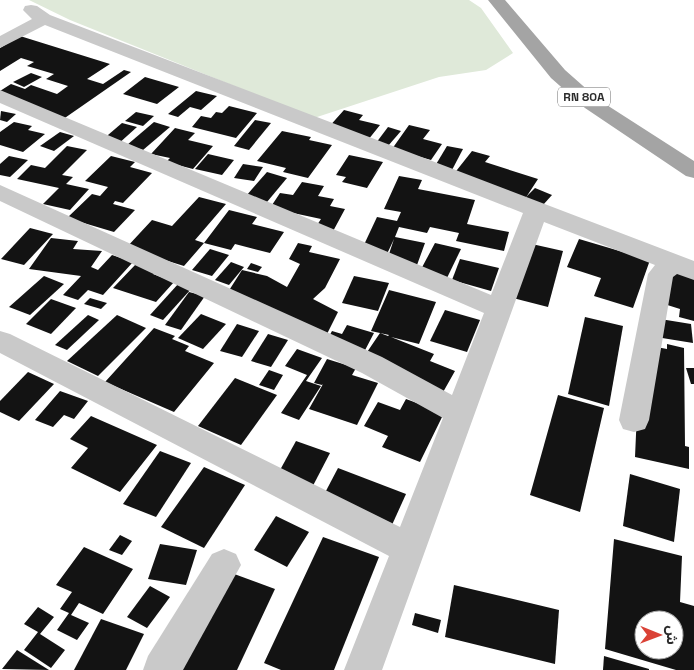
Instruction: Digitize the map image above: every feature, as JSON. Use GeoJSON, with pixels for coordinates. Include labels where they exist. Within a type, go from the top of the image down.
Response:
{"type":"FeatureCollection","features":[{"type":"Feature","properties":{"kind":"main road","name":"RN 80A"},"geometry":{"type":"LineString","coordinates":[[496,0],[558,74],[592,104],[694,171]]}},
{"type":"Feature","properties":{"kind":"street"},"geometry":{"type":"LineString","coordinates":[[0,43],[38,14],[536,211],[683,267]]}},
{"type":"Feature","properties":{"kind":"street"},"geometry":{"type":"LineString","coordinates":[[0,96],[500,309]]}},
{"type":"Feature","properties":{"kind":"street"},"geometry":{"type":"LineString","coordinates":[[0,192],[372,365],[460,413]]}},
{"type":"Feature","properties":{"kind":"street"},"geometry":{"type":"LineString","coordinates":[[363,670],[536,211]]}},
{"type":"Feature","properties":{"kind":"street"},"geometry":{"type":"LineString","coordinates":[[634,420],[661,274],[683,267]]}},
{"type":"Feature","properties":{"kind":"street"},"geometry":{"type":"LineString","coordinates":[[0,341],[409,550]]}},
{"type":"Feature","properties":{"kind":"street"},"geometry":{"type":"LineString","coordinates":[[162,670],[224,565]]}},
{"type":"Feature","properties":{"kind":"green space"},"geometry":{"type":"Polygon","coordinates":[[[29,0],[469,0],[481,8],[513,53],[486,70],[439,77],[314,118],[70,20],[29,0]]]}},
{"type":"Feature","properties":{"kind":"building"},"geometry":{"type":"Polygon","coordinates":[[[20,36],[110,64],[87,79],[103,84],[124,70],[131,72],[59,122],[0,93],[0,91],[11,84],[25,89],[31,85],[57,94],[68,86],[46,79],[54,74],[27,66],[34,62],[21,58],[0,71],[0,48],[20,36]]]}},
{"type":"Feature","properties":{"kind":"building"},"geometry":{"type":"Polygon","coordinates":[[[31,73],[42,77],[24,87],[13,82],[31,73]]]}},
{"type":"Feature","properties":{"kind":"building"},"geometry":{"type":"Polygon","coordinates":[[[145,77],[179,87],[157,104],[123,94],[145,77]]]}},
{"type":"Feature","properties":{"kind":"building"},"geometry":{"type":"Polygon","coordinates":[[[196,91],[217,96],[201,110],[190,107],[178,117],[168,114],[196,91]]]}},
{"type":"Feature","properties":{"kind":"building"},"geometry":{"type":"Polygon","coordinates":[[[229,106],[257,113],[236,138],[192,127],[201,116],[211,118],[216,112],[222,113],[229,106]]]}},
{"type":"Feature","properties":{"kind":"building"},"geometry":{"type":"Polygon","coordinates":[[[344,110],[363,115],[359,120],[380,125],[368,140],[327,129],[344,110]]]}},
{"type":"Feature","properties":{"kind":"building"},"geometry":{"type":"Polygon","coordinates":[[[1,111],[16,114],[7,122],[0,120],[1,111]]]}},
{"type":"Feature","properties":{"kind":"building"},"geometry":{"type":"Polygon","coordinates":[[[136,112],[154,116],[143,126],[125,121],[136,112]]]}},
{"type":"Feature","properties":{"kind":"building"},"geometry":{"type":"Polygon","coordinates":[[[255,120],[271,123],[249,150],[234,146],[255,120]]]}},
{"type":"Feature","properties":{"kind":"building"},"geometry":{"type":"Polygon","coordinates":[[[14,122],[32,126],[28,130],[45,134],[23,152],[0,145],[0,132],[14,122]]]}},
{"type":"Feature","properties":{"kind":"building"},"geometry":{"type":"Polygon","coordinates":[[[154,122],[170,127],[143,150],[127,145],[154,122]]]}},
{"type":"Feature","properties":{"kind":"building"},"geometry":{"type":"Polygon","coordinates":[[[122,123],[137,127],[117,145],[101,141],[122,123]]]}},
{"type":"Feature","properties":{"kind":"building"},"geometry":{"type":"Polygon","coordinates":[[[409,125],[430,130],[423,139],[442,144],[431,160],[392,149],[409,125]]]}},
{"type":"Feature","properties":{"kind":"building"},"geometry":{"type":"Polygon","coordinates":[[[388,127],[401,131],[388,146],[376,143],[388,127]]]}},
{"type":"Feature","properties":{"kind":"building"},"geometry":{"type":"Polygon","coordinates":[[[175,128],[195,133],[188,140],[213,146],[193,169],[166,162],[170,158],[151,154],[175,128]]]}},
{"type":"Feature","properties":{"kind":"building"},"geometry":{"type":"Polygon","coordinates":[[[282,131],[311,137],[309,140],[332,145],[308,178],[283,172],[286,168],[257,161],[282,131]]]}},
{"type":"Feature","properties":{"kind":"building"},"geometry":{"type":"Polygon","coordinates":[[[60,132],[74,136],[54,151],[40,146],[60,132]]]}},
{"type":"Feature","properties":{"kind":"building"},"geometry":{"type":"Polygon","coordinates":[[[67,146],[87,150],[62,175],[73,177],[66,184],[89,189],[70,210],[43,204],[59,188],[17,179],[31,165],[45,168],[67,146]]]}},
{"type":"Feature","properties":{"kind":"building"},"geometry":{"type":"Polygon","coordinates":[[[447,146],[463,149],[452,170],[435,166],[447,146]]]}},
{"type":"Feature","properties":{"kind":"building"},"geometry":{"type":"Polygon","coordinates":[[[472,151],[490,156],[485,162],[538,179],[525,199],[453,175],[472,151]]]}},
{"type":"Feature","properties":{"kind":"building"},"geometry":{"type":"Polygon","coordinates":[[[208,154],[234,160],[222,175],[195,169],[208,154]]]}},
{"type":"Feature","properties":{"kind":"building"},"geometry":{"type":"Polygon","coordinates":[[[349,155],[383,162],[367,188],[342,182],[346,177],[336,175],[349,155]]]}},
{"type":"Feature","properties":{"kind":"building"},"geometry":{"type":"Polygon","coordinates":[[[9,156],[28,160],[10,177],[0,175],[0,164],[9,156]]]}},
{"type":"Feature","properties":{"kind":"building"},"geometry":{"type":"Polygon","coordinates":[[[111,156],[135,162],[130,167],[152,173],[123,203],[115,201],[113,204],[135,210],[114,232],[67,218],[92,194],[100,196],[108,187],[85,181],[111,156]]]}},
{"type":"Feature","properties":{"kind":"building"},"geometry":{"type":"Polygon","coordinates":[[[243,164],[263,167],[254,181],[234,178],[243,164]]]}},
{"type":"Feature","properties":{"kind":"building"},"geometry":{"type":"Polygon","coordinates":[[[267,172],[287,178],[267,202],[246,196],[267,172]]]}},
{"type":"Feature","properties":{"kind":"building"},"geometry":{"type":"Polygon","coordinates":[[[399,176],[422,180],[418,189],[475,200],[467,224],[509,232],[504,251],[456,241],[459,233],[430,227],[427,233],[399,227],[395,237],[425,243],[417,265],[387,260],[394,239],[387,254],[362,249],[377,217],[397,221],[401,212],[384,209],[399,176]]]}},
{"type":"Feature","properties":{"kind":"building"},"geometry":{"type":"Polygon","coordinates":[[[302,182],[324,186],[318,196],[334,199],[330,206],[345,209],[331,235],[313,231],[321,219],[270,208],[280,193],[293,195],[302,182]]]}},
{"type":"Feature","properties":{"kind":"building"},"geometry":{"type":"Polygon","coordinates":[[[535,188],[552,195],[543,205],[525,198],[535,188]]]}},
{"type":"Feature","properties":{"kind":"building"},"geometry":{"type":"Polygon","coordinates":[[[199,197],[226,204],[195,240],[204,243],[184,266],[126,248],[152,220],[172,226],[199,197]]]}},
{"type":"Feature","properties":{"kind":"building"},"geometry":{"type":"Polygon","coordinates":[[[229,210],[257,217],[252,224],[284,232],[270,253],[235,244],[231,250],[204,243],[229,210]]]}},
{"type":"Feature","properties":{"kind":"building"},"geometry":{"type":"Polygon","coordinates":[[[30,228],[53,234],[24,265],[1,259],[30,228]]]}},
{"type":"Feature","properties":{"kind":"building"},"geometry":{"type":"Polygon","coordinates":[[[51,238],[78,241],[73,249],[102,251],[91,267],[98,270],[112,255],[133,262],[103,295],[88,290],[78,300],[63,295],[81,276],[29,269],[51,238]]]}},
{"type":"Feature","properties":{"kind":"building"},"geometry":{"type":"Polygon","coordinates":[[[579,239],[650,260],[633,308],[594,296],[601,278],[567,267],[579,239]]]}},
{"type":"Feature","properties":{"kind":"building"},"geometry":{"type":"Polygon","coordinates":[[[523,242],[563,251],[548,307],[505,296],[523,242]]]}},
{"type":"Feature","properties":{"kind":"building"},"geometry":{"type":"Polygon","coordinates":[[[298,243],[312,246],[309,252],[340,259],[325,288],[313,299],[338,312],[327,334],[228,292],[242,270],[267,276],[287,287],[300,264],[289,259],[298,243]]]}},
{"type":"Feature","properties":{"kind":"building"},"geometry":{"type":"Polygon","coordinates":[[[435,243],[461,249],[446,280],[419,273],[435,243]]]}},
{"type":"Feature","properties":{"kind":"building"},"geometry":{"type":"Polygon","coordinates":[[[210,249],[229,255],[212,276],[192,270],[210,249]]]}},
{"type":"Feature","properties":{"kind":"building"},"geometry":{"type":"Polygon","coordinates":[[[460,259],[499,268],[491,291],[452,280],[460,259]]]}},
{"type":"Feature","properties":{"kind":"building"},"geometry":{"type":"Polygon","coordinates":[[[231,262],[244,267],[229,285],[215,280],[231,262]]]}},
{"type":"Feature","properties":{"kind":"building"},"geometry":{"type":"Polygon","coordinates":[[[251,263],[262,267],[258,272],[247,269],[251,263]]]}},
{"type":"Feature","properties":{"kind":"building"},"geometry":{"type":"Polygon","coordinates":[[[136,264],[156,271],[153,274],[174,282],[156,302],[113,288],[136,264]]]}},
{"type":"Feature","properties":{"kind":"building"},"geometry":{"type":"Polygon","coordinates":[[[670,268],[694,274],[694,321],[679,317],[680,309],[661,303],[670,268]]]}},
{"type":"Feature","properties":{"kind":"building"},"geometry":{"type":"Polygon","coordinates":[[[44,276],[64,284],[30,315],[9,307],[44,276]]]}},
{"type":"Feature","properties":{"kind":"building"},"geometry":{"type":"Polygon","coordinates":[[[354,276],[389,283],[378,311],[342,303],[354,276]]]}},
{"type":"Feature","properties":{"kind":"building"},"geometry":{"type":"Polygon","coordinates":[[[179,283],[192,288],[163,320],[150,315],[179,283]]]}},
{"type":"Feature","properties":{"kind":"building"},"geometry":{"type":"Polygon","coordinates":[[[389,290],[436,302],[419,344],[391,337],[434,354],[430,361],[455,371],[442,394],[361,361],[380,333],[371,331],[389,290]]]}},
{"type":"Feature","properties":{"kind":"building"},"geometry":{"type":"Polygon","coordinates":[[[189,292],[205,296],[181,330],[165,325],[189,292]]]}},
{"type":"Feature","properties":{"kind":"building"},"geometry":{"type":"Polygon","coordinates":[[[90,298],[107,303],[101,309],[84,304],[90,298]]]}},
{"type":"Feature","properties":{"kind":"building"},"geometry":{"type":"Polygon","coordinates":[[[51,299],[76,308],[51,334],[26,324],[51,299]]]}},
{"type":"Feature","properties":{"kind":"building"},"geometry":{"type":"Polygon","coordinates":[[[445,310],[480,320],[467,352],[430,341],[445,310]]]}},
{"type":"Feature","properties":{"kind":"building"},"geometry":{"type":"Polygon","coordinates":[[[201,314],[226,324],[203,349],[178,338],[201,314]]]}},
{"type":"Feature","properties":{"kind":"building"},"geometry":{"type":"Polygon","coordinates":[[[88,315],[99,320],[67,350],[55,345],[88,315]]]}},
{"type":"Feature","properties":{"kind":"building"},"geometry":{"type":"Polygon","coordinates":[[[117,315],[146,328],[98,376],[67,361],[117,315]]]}},
{"type":"Feature","properties":{"kind":"building"},"geometry":{"type":"Polygon","coordinates":[[[585,317],[623,326],[609,406],[568,394],[585,317]]]}},
{"type":"Feature","properties":{"kind":"building"},"geometry":{"type":"Polygon","coordinates":[[[654,318],[691,324],[693,343],[656,337],[654,318]]]}},
{"type":"Feature","properties":{"kind":"building"},"geometry":{"type":"Polygon","coordinates":[[[237,324],[259,331],[242,357],[220,351],[237,324]]]}},
{"type":"Feature","properties":{"kind":"building"},"geometry":{"type":"Polygon","coordinates":[[[347,325],[374,333],[362,356],[325,344],[332,331],[342,334],[347,325]]]}},
{"type":"Feature","properties":{"kind":"building"},"geometry":{"type":"Polygon","coordinates":[[[154,328],[175,336],[172,339],[189,346],[185,351],[214,363],[174,412],[105,382],[154,328]]]}},
{"type":"Feature","properties":{"kind":"building"},"geometry":{"type":"Polygon","coordinates":[[[268,334],[288,340],[271,367],[251,361],[268,334]]]}},
{"type":"Feature","properties":{"kind":"building"},"geometry":{"type":"Polygon","coordinates":[[[640,344],[667,349],[667,344],[684,348],[685,446],[689,447],[689,469],[635,457],[640,344]]]}},
{"type":"Feature","properties":{"kind":"building"},"geometry":{"type":"Polygon","coordinates":[[[297,349],[322,358],[306,381],[321,386],[299,420],[281,413],[307,375],[285,366],[297,349]]]}},
{"type":"Feature","properties":{"kind":"building"},"geometry":{"type":"Polygon","coordinates":[[[327,359],[356,368],[352,375],[378,383],[357,425],[309,409],[323,384],[314,383],[327,359]]]}},
{"type":"Feature","properties":{"kind":"building"},"geometry":{"type":"Polygon","coordinates":[[[686,368],[694,368],[694,384],[691,384],[686,368]]]}},
{"type":"Feature","properties":{"kind":"building"},"geometry":{"type":"Polygon","coordinates":[[[269,370],[283,375],[274,390],[259,385],[269,370]]]}},
{"type":"Feature","properties":{"kind":"building"},"geometry":{"type":"Polygon","coordinates":[[[28,372],[54,384],[19,421],[0,412],[0,401],[28,372]]]}},
{"type":"Feature","properties":{"kind":"building"},"geometry":{"type":"Polygon","coordinates":[[[235,378],[277,395],[241,445],[198,426],[235,378]]]}},
{"type":"Feature","properties":{"kind":"building"},"geometry":{"type":"Polygon","coordinates":[[[60,391],[88,401],[74,419],[64,415],[53,427],[35,420],[60,391]]]}},
{"type":"Feature","properties":{"kind":"building"},"geometry":{"type":"Polygon","coordinates":[[[558,395],[604,408],[580,512],[530,495],[558,395]]]}},
{"type":"Feature","properties":{"kind":"building"},"geometry":{"type":"Polygon","coordinates":[[[406,399],[444,413],[420,462],[382,447],[388,436],[364,426],[378,402],[400,410],[406,399]]]}},
{"type":"Feature","properties":{"kind":"building"},"geometry":{"type":"Polygon","coordinates":[[[91,416],[157,445],[120,492],[71,468],[88,448],[70,439],[91,416]]]}},
{"type":"Feature","properties":{"kind":"building"},"geometry":{"type":"Polygon","coordinates":[[[296,441],[330,453],[304,503],[269,490],[296,441]]]}},
{"type":"Feature","properties":{"kind":"building"},"geometry":{"type":"Polygon","coordinates":[[[160,451],[191,463],[156,517],[123,504],[160,451]]]}},
{"type":"Feature","properties":{"kind":"building"},"geometry":{"type":"Polygon","coordinates":[[[204,467],[245,485],[204,548],[161,527],[204,467]]]}},
{"type":"Feature","properties":{"kind":"building"},"geometry":{"type":"Polygon","coordinates":[[[338,468],[406,494],[387,536],[317,508],[338,468]]]}},
{"type":"Feature","properties":{"kind":"building"},"geometry":{"type":"Polygon","coordinates":[[[630,474],[680,489],[674,542],[623,526],[630,474]]]}},
{"type":"Feature","properties":{"kind":"building"},"geometry":{"type":"Polygon","coordinates":[[[276,516],[309,532],[287,567],[254,550],[276,516]]]}},
{"type":"Feature","properties":{"kind":"building"},"geometry":{"type":"Polygon","coordinates":[[[120,535],[132,541],[122,555],[109,550],[120,535]]]}},
{"type":"Feature","properties":{"kind":"building"},"geometry":{"type":"Polygon","coordinates":[[[323,537],[379,557],[334,670],[281,670],[264,663],[323,537]]]}},
{"type":"Feature","properties":{"kind":"building"},"geometry":{"type":"Polygon","coordinates":[[[614,539],[682,556],[680,602],[694,606],[694,670],[676,670],[642,660],[684,660],[684,610],[634,610],[634,658],[605,649],[614,539]]]}},
{"type":"Feature","properties":{"kind":"building"},"geometry":{"type":"Polygon","coordinates":[[[160,544],[197,550],[186,585],[148,579],[160,544]]]}},
{"type":"Feature","properties":{"kind":"building"},"geometry":{"type":"Polygon","coordinates":[[[84,547],[133,569],[103,614],[79,603],[71,615],[89,623],[77,640],[57,630],[69,613],[60,609],[72,592],[56,585],[84,547]]]}},
{"type":"Feature","properties":{"kind":"building"},"geometry":{"type":"Polygon","coordinates":[[[218,568],[275,589],[237,670],[175,670],[218,568]]]}},
{"type":"Feature","properties":{"kind":"building"},"geometry":{"type":"Polygon","coordinates":[[[454,585],[559,610],[555,664],[445,637],[454,585]]]}},
{"type":"Feature","properties":{"kind":"building"},"geometry":{"type":"Polygon","coordinates":[[[150,586],[170,597],[147,628],[127,617],[150,586]]]}},
{"type":"Feature","properties":{"kind":"building"},"geometry":{"type":"Polygon","coordinates":[[[38,607],[54,617],[40,634],[65,650],[51,668],[24,650],[38,632],[24,624],[38,607]]]}},
{"type":"Feature","properties":{"kind":"building"},"geometry":{"type":"Polygon","coordinates":[[[415,613],[441,620],[438,633],[412,625],[415,613]]]}},
{"type":"Feature","properties":{"kind":"building"},"geometry":{"type":"Polygon","coordinates":[[[101,619],[144,634],[126,670],[74,670],[101,619]]]}},
{"type":"Feature","properties":{"kind":"building"},"geometry":{"type":"Polygon","coordinates":[[[17,650],[49,670],[2,669],[17,650]]]}},
{"type":"Feature","properties":{"kind":"building"},"geometry":{"type":"Polygon","coordinates":[[[604,656],[649,669],[649,670],[603,670],[604,656]]]}}]}
